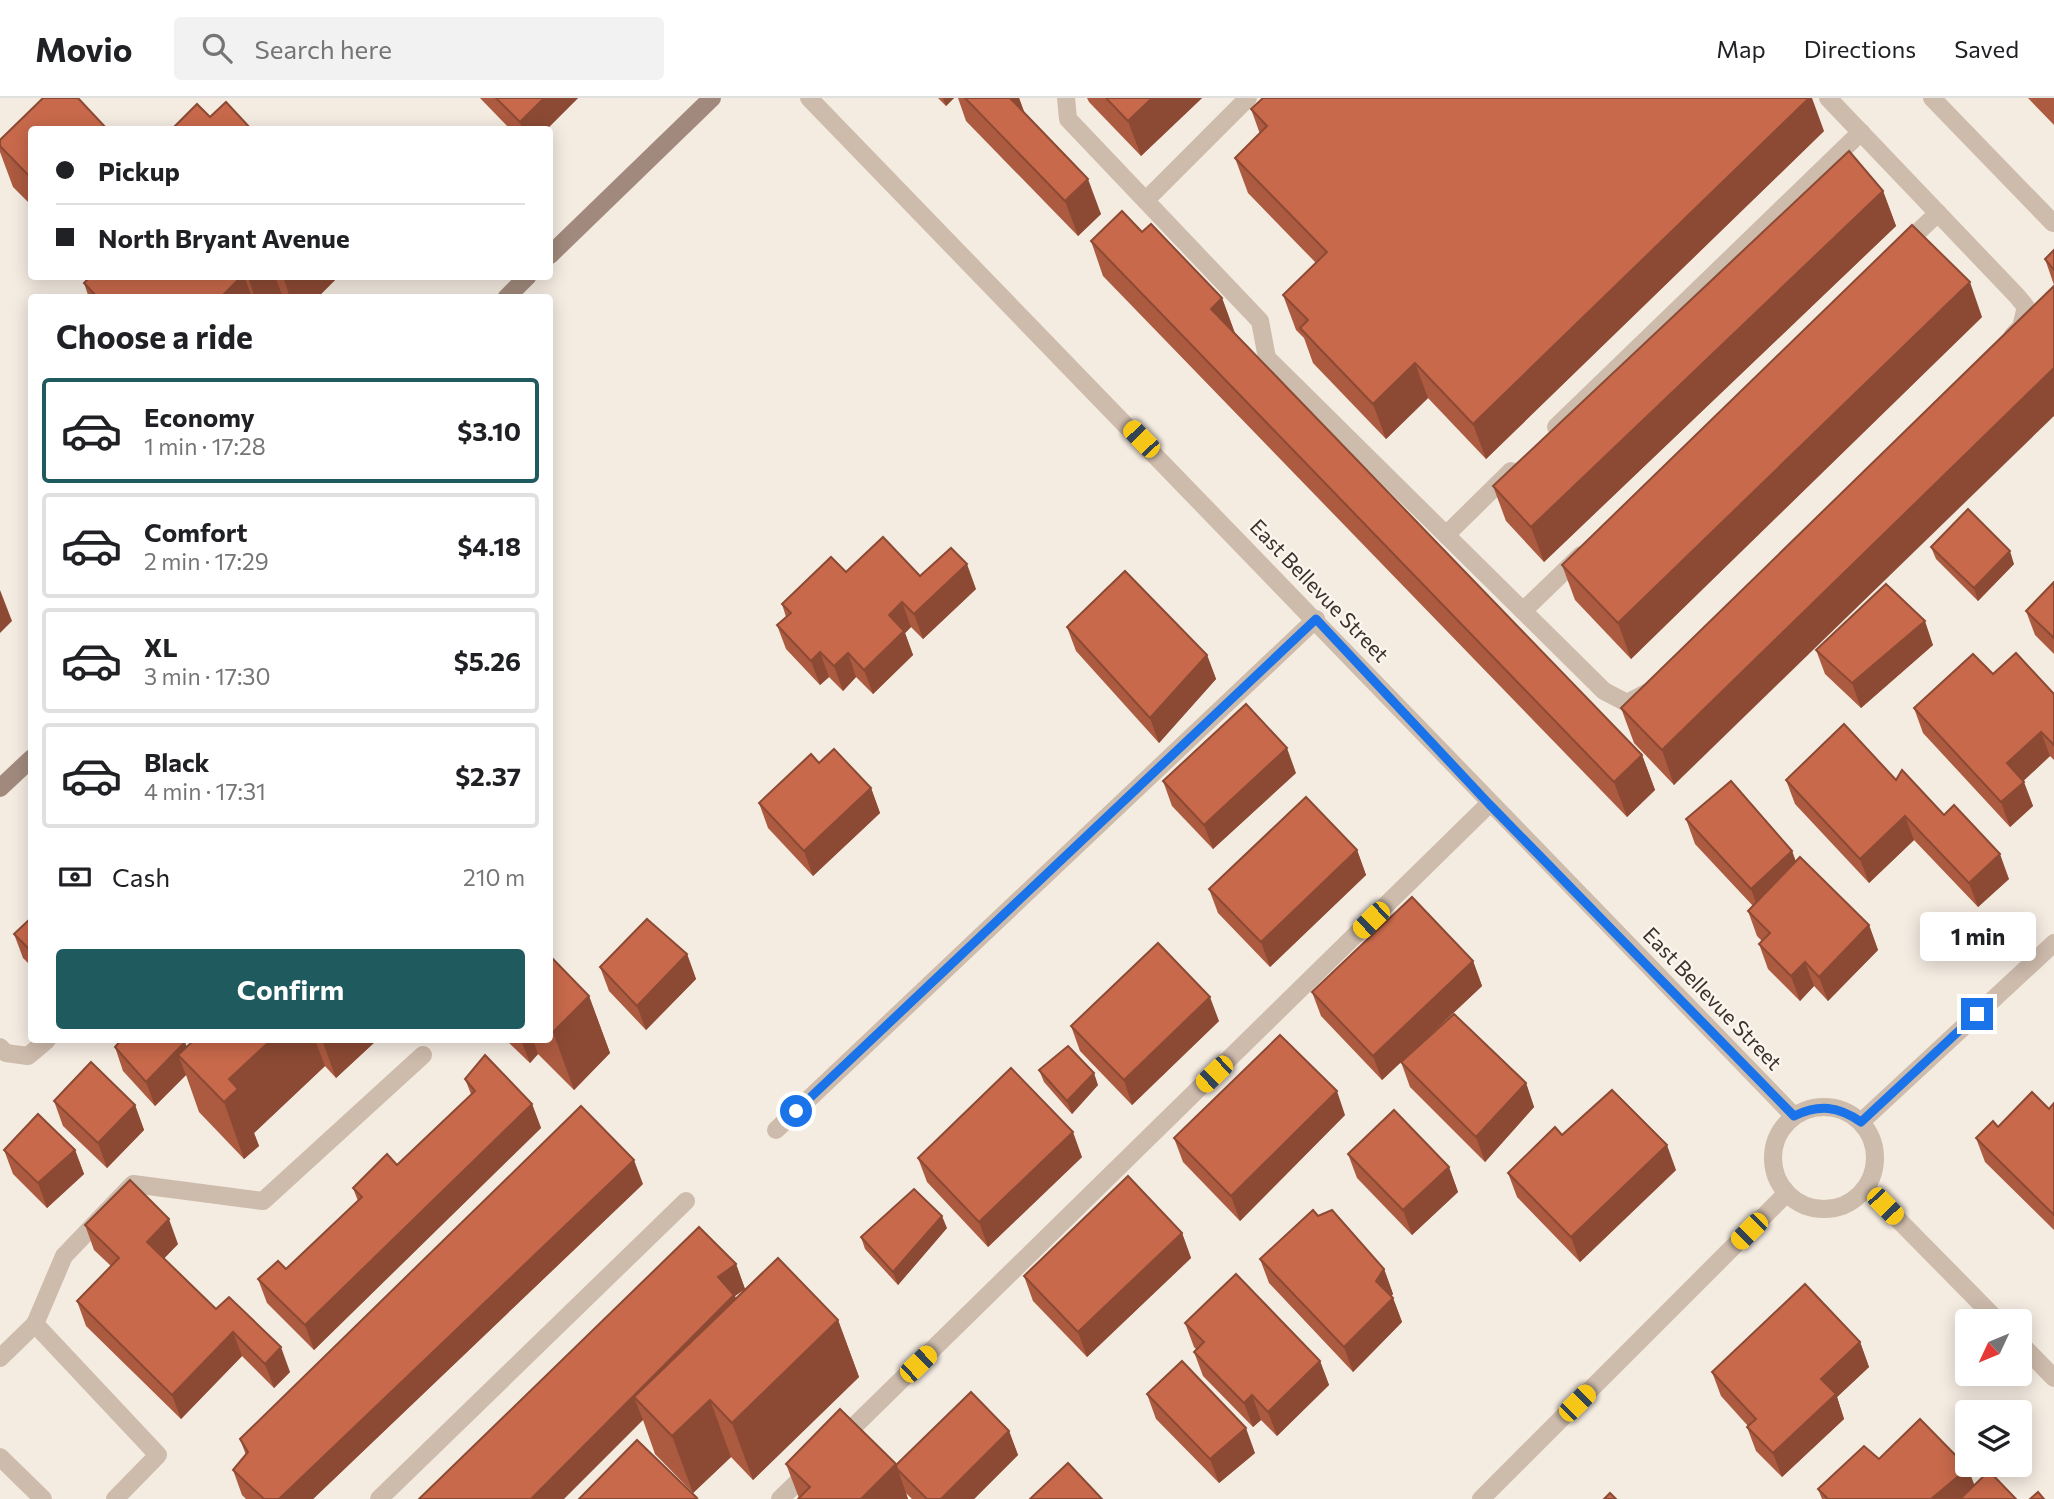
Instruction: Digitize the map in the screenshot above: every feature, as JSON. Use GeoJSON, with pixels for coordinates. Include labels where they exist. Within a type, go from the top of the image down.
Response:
{"type":"FeatureCollection","features":[{"type":"Feature","properties":{"kind":"street"},"geometry":{"type":"LineString","coordinates":[[553,253],[712,98]]}},
{"type":"Feature","properties":{"kind":"street","name":"East Bellevue Street"},"geometry":{"type":"LineString","coordinates":[[810,98],[1316,619],[1489,804],[1794,1116]]}},
{"type":"Feature","properties":{"kind":"street"},"geometry":{"type":"LineString","coordinates":[[1066,98],[1068,119],[1260,321],[1267,358],[1604,691],[1627,703],[1650,691],[1660,681]]}},
{"type":"Feature","properties":{"kind":"street"},"geometry":{"type":"LineString","coordinates":[[1146,200],[1248,98]]}},
{"type":"Feature","properties":{"kind":"street"},"geometry":{"type":"LineString","coordinates":[[1828,98],[2025,307],[2021,327],[2002,346]]}},
{"type":"Feature","properties":{"kind":"street"},"geometry":{"type":"LineString","coordinates":[[1932,98],[2053,223]]}},
{"type":"Feature","properties":{"kind":"street"},"geometry":{"type":"LineString","coordinates":[[1544,439],[1861,132]]}},
{"type":"Feature","properties":{"kind":"street"},"geometry":{"type":"LineString","coordinates":[[1888,260],[1938,213]]}},
{"type":"Feature","properties":{"kind":"street"},"geometry":{"type":"LineString","coordinates":[[510,294],[524,280]]}},
{"type":"Feature","properties":{"kind":"street"},"geometry":{"type":"LineString","coordinates":[[1446,535],[1525,458]]}},
{"type":"Feature","properties":{"kind":"street"},"geometry":{"type":"LineString","coordinates":[[1523,611],[1592,545]]}},
{"type":"Feature","properties":{"kind":"street"},"geometry":{"type":"LineString","coordinates":[[776,1130],[1316,619]]}},
{"type":"Feature","properties":{"kind":"street"},"geometry":{"type":"LineString","coordinates":[[0,788],[28,762]]}},
{"type":"Feature","properties":{"kind":"street"},"geometry":{"type":"LineString","coordinates":[[780,1499],[1489,804]]}},
{"type":"Feature","properties":{"kind":"street"},"geometry":{"type":"LineString","coordinates":[[1861,1122],[2054,943]]}},
{"type":"Feature","properties":{"kind":"street"},"geometry":{"type":"LineString","coordinates":[[0,1047],[6,1053],[28,1056],[43,1043]]}},
{"type":"Feature","properties":{"kind":"street"},"geometry":{"type":"LineString","coordinates":[[0,1358],[36,1324],[64,1256],[133,1184],[263,1201],[423,1055]]}},
{"type":"Feature","properties":{"kind":"street"},"geometry":{"type":"LineString","coordinates":[[1821,1107],[1842,1111],[1861,1122],[1871,1137],[1875,1154],[1873,1172],[1866,1187],[1856,1198],[1828,1208],[1813,1208],[1787,1193],[1774,1168],[1773,1153],[1777,1139],[1794,1116],[1821,1107]]}},
{"type":"Feature","properties":{"kind":"street"},"geometry":{"type":"LineString","coordinates":[[1866,1187],[1986,1309]]}},
{"type":"Feature","properties":{"kind":"street"},"geometry":{"type":"LineString","coordinates":[[1481,1499],[1787,1193]]}},
{"type":"Feature","properties":{"kind":"street"},"geometry":{"type":"LineString","coordinates":[[379,1499],[686,1201]]}},
{"type":"Feature","properties":{"kind":"street"},"geometry":{"type":"LineString","coordinates":[[36,1324],[158,1455],[115,1499]]}},
{"type":"Feature","properties":{"kind":"street"},"geometry":{"type":"LineString","coordinates":[[2032,1355],[2054,1378]]}},
{"type":"Feature","properties":{"kind":"street"},"geometry":{"type":"LineString","coordinates":[[3,1466],[43,1499]]}},
{"type":"Feature","properties":{"kind":"building"},"geometry":{"type":"Polygon","coordinates":[[[43,98],[78,98],[104,126],[28,126],[28,175],[0,146],[0,140],[43,98]]]}},
{"type":"Feature","properties":{"kind":"building"},"geometry":{"type":"Polygon","coordinates":[[[496,98],[544,98],[520,122],[496,98]]]}},
{"type":"Feature","properties":{"kind":"building"},"geometry":{"type":"Polygon","coordinates":[[[965,98],[1010,98],[1088,179],[1065,201],[965,98]]]}},
{"type":"Feature","properties":{"kind":"building"},"geometry":{"type":"Polygon","coordinates":[[[1106,98],[1152,98],[1128,121],[1106,98]]]}},
{"type":"Feature","properties":{"kind":"building"},"geometry":{"type":"Polygon","coordinates":[[[1263,98],[1809,98],[1473,424],[1415,363],[1373,404],[1300,328],[1308,320],[1283,295],[1327,252],[1235,158],[1267,126],[1251,109],[1263,98]]]}},
{"type":"Feature","properties":{"kind":"building"},"geometry":{"type":"Polygon","coordinates":[[[226,102],[248,126],[175,126],[197,104],[210,117],[226,102]]]}},
{"type":"Feature","properties":{"kind":"building"},"geometry":{"type":"Polygon","coordinates":[[[1849,151],[1883,191],[1531,527],[1493,486],[1849,151]]]}},
{"type":"Feature","properties":{"kind":"building"},"geometry":{"type":"Polygon","coordinates":[[[1122,211],[1142,232],[1151,224],[1222,298],[1211,309],[1642,755],[1614,782],[1091,241],[1122,211]]]}},
{"type":"Feature","properties":{"kind":"building"},"geometry":{"type":"Polygon","coordinates":[[[1912,225],[1970,282],[1618,623],[1562,565],[1912,225]]]}},
{"type":"Feature","properties":{"kind":"building"},"geometry":{"type":"Polygon","coordinates":[[[2054,250],[2054,270],[2045,259],[2054,250]]]}},
{"type":"Feature","properties":{"kind":"building"},"geometry":{"type":"Polygon","coordinates":[[[87,280],[238,280],[224,294],[94,294],[84,283],[87,280]]]}},
{"type":"Feature","properties":{"kind":"building"},"geometry":{"type":"Polygon","coordinates":[[[2054,286],[2054,368],[1662,750],[1621,708],[2054,286]]]}},
{"type":"Feature","properties":{"kind":"building"},"geometry":{"type":"Polygon","coordinates":[[[1968,509],[2010,551],[1974,588],[1931,547],[1968,509]]]}},
{"type":"Feature","properties":{"kind":"building"},"geometry":{"type":"Polygon","coordinates":[[[883,537],[920,576],[951,548],[967,564],[914,614],[902,602],[889,615],[904,631],[864,670],[848,653],[834,666],[820,652],[811,661],[777,625],[791,613],[782,604],[831,557],[846,572],[883,537]]]}},
{"type":"Feature","properties":{"kind":"building"},"geometry":{"type":"Polygon","coordinates":[[[1125,571],[1207,655],[1150,718],[1067,627],[1125,571]]]}},
{"type":"Feature","properties":{"kind":"building"},"geometry":{"type":"Polygon","coordinates":[[[2054,582],[2054,638],[2026,611],[2054,582]]]}},
{"type":"Feature","properties":{"kind":"building"},"geometry":{"type":"Polygon","coordinates":[[[1886,584],[1925,621],[1852,683],[1816,650],[1886,584]]]}},
{"type":"Feature","properties":{"kind":"building"},"geometry":{"type":"Polygon","coordinates":[[[2016,653],[2054,694],[2054,745],[2041,732],[2007,763],[2024,782],[2001,802],[1914,708],[1973,654],[1993,674],[2016,653]]]}},
{"type":"Feature","properties":{"kind":"building"},"geometry":{"type":"Polygon","coordinates":[[[1246,704],[1287,748],[1204,825],[1163,781],[1246,704]]]}},
{"type":"Feature","properties":{"kind":"building"},"geometry":{"type":"Polygon","coordinates":[[[1844,724],[1896,780],[1902,770],[1944,815],[1954,805],[2000,854],[1969,883],[1905,816],[1860,859],[1786,780],[1844,724]]]}},
{"type":"Feature","properties":{"kind":"building"},"geometry":{"type":"Polygon","coordinates":[[[834,749],[871,788],[804,851],[759,803],[811,754],[819,763],[834,749]]]}},
{"type":"Feature","properties":{"kind":"building"},"geometry":{"type":"Polygon","coordinates":[[[1731,781],[1792,851],[1751,889],[1686,819],[1731,781]]]}},
{"type":"Feature","properties":{"kind":"building"},"geometry":{"type":"Polygon","coordinates":[[[1306,797],[1357,850],[1261,942],[1209,889],[1306,797]]]}},
{"type":"Feature","properties":{"kind":"building"},"geometry":{"type":"Polygon","coordinates":[[[1800,857],[1869,925],[1819,977],[1805,962],[1791,976],[1759,944],[1770,933],[1748,911],[1800,857]]]}},
{"type":"Feature","properties":{"kind":"building"},"geometry":{"type":"Polygon","coordinates":[[[1412,897],[1473,961],[1373,1056],[1312,992],[1412,897]]]}},
{"type":"Feature","properties":{"kind":"building"},"geometry":{"type":"Polygon","coordinates":[[[647,919],[687,954],[637,1006],[600,967],[647,919]]]}},
{"type":"Feature","properties":{"kind":"building"},"geometry":{"type":"Polygon","coordinates":[[[28,921],[28,948],[14,934],[28,921]]]}},
{"type":"Feature","properties":{"kind":"building"},"geometry":{"type":"Polygon","coordinates":[[[1158,943],[1210,997],[1124,1080],[1071,1026],[1158,943]]]}},
{"type":"Feature","properties":{"kind":"building"},"geometry":{"type":"Polygon","coordinates":[[[553,959],[589,996],[553,1032],[553,959]]]}},
{"type":"Feature","properties":{"kind":"building"},"geometry":{"type":"Polygon","coordinates":[[[1454,1014],[1526,1083],[1476,1137],[1401,1062],[1454,1014]]]}},
{"type":"Feature","properties":{"kind":"building"},"geometry":{"type":"Polygon","coordinates":[[[1280,1035],[1337,1091],[1231,1196],[1174,1138],[1280,1035]]]}},
{"type":"Feature","properties":{"kind":"building"},"geometry":{"type":"Polygon","coordinates":[[[118,1043],[184,1043],[146,1082],[115,1047],[118,1043]]]}},
{"type":"Feature","properties":{"kind":"building"},"geometry":{"type":"Polygon","coordinates":[[[191,1043],[268,1043],[229,1079],[238,1089],[224,1102],[178,1055],[191,1043]]]}},
{"type":"Feature","properties":{"kind":"building"},"geometry":{"type":"Polygon","coordinates":[[[1068,1046],[1094,1073],[1067,1101],[1039,1070],[1068,1046]]]}},
{"type":"Feature","properties":{"kind":"building"},"geometry":{"type":"Polygon","coordinates":[[[485,1055],[532,1104],[305,1325],[258,1279],[278,1261],[286,1269],[362,1197],[353,1188],[387,1154],[397,1165],[475,1091],[465,1079],[485,1055]]]}},
{"type":"Feature","properties":{"kind":"building"},"geometry":{"type":"Polygon","coordinates":[[[91,1062],[135,1105],[98,1143],[54,1101],[91,1062]]]}},
{"type":"Feature","properties":{"kind":"building"},"geometry":{"type":"Polygon","coordinates":[[[1011,1068],[1073,1132],[979,1222],[918,1158],[1011,1068]]]}},
{"type":"Feature","properties":{"kind":"building"},"geometry":{"type":"Polygon","coordinates":[[[1612,1090],[1667,1145],[1571,1237],[1508,1173],[1555,1127],[1562,1135],[1612,1090]]]}},
{"type":"Feature","properties":{"kind":"building"},"geometry":{"type":"Polygon","coordinates":[[[2032,1092],[2049,1109],[2054,1103],[2054,1215],[1976,1138],[1993,1121],[1998,1127],[2032,1092]]]}},
{"type":"Feature","properties":{"kind":"building"},"geometry":{"type":"Polygon","coordinates":[[[581,1106],[634,1160],[279,1499],[264,1499],[233,1470],[248,1452],[240,1439],[581,1106]]]}},
{"type":"Feature","properties":{"kind":"building"},"geometry":{"type":"Polygon","coordinates":[[[1394,1110],[1449,1167],[1403,1210],[1348,1154],[1394,1110]]]}},
{"type":"Feature","properties":{"kind":"building"},"geometry":{"type":"Polygon","coordinates":[[[38,1114],[75,1150],[38,1183],[4,1150],[38,1114]]]}},
{"type":"Feature","properties":{"kind":"building"},"geometry":{"type":"Polygon","coordinates":[[[1128,1176],[1182,1233],[1078,1332],[1024,1276],[1128,1176]]]}},
{"type":"Feature","properties":{"kind":"building"},"geometry":{"type":"Polygon","coordinates":[[[130,1180],[169,1219],[147,1242],[216,1309],[229,1297],[281,1347],[265,1364],[233,1332],[172,1395],[77,1301],[119,1258],[85,1225],[130,1180]]]}},
{"type":"Feature","properties":{"kind":"building"},"geometry":{"type":"Polygon","coordinates":[[[914,1189],[942,1216],[893,1272],[861,1237],[914,1189]]]}},
{"type":"Feature","properties":{"kind":"building"},"geometry":{"type":"Polygon","coordinates":[[[1313,1210],[1318,1216],[1332,1210],[1384,1269],[1376,1281],[1393,1298],[1344,1347],[1260,1259],[1313,1210]]]}},
{"type":"Feature","properties":{"kind":"building"},"geometry":{"type":"Polygon","coordinates":[[[699,1227],[736,1264],[718,1277],[734,1295],[531,1499],[419,1499],[699,1227]]]}},
{"type":"Feature","properties":{"kind":"building"},"geometry":{"type":"Polygon","coordinates":[[[778,1258],[838,1320],[732,1423],[710,1400],[672,1436],[634,1397],[778,1258]]]}},
{"type":"Feature","properties":{"kind":"building"},"geometry":{"type":"Polygon","coordinates":[[[1236,1274],[1320,1361],[1268,1412],[1252,1395],[1244,1403],[1194,1352],[1204,1342],[1185,1323],[1236,1274]]]}},
{"type":"Feature","properties":{"kind":"building"},"geometry":{"type":"Polygon","coordinates":[[[1805,1284],[1860,1342],[1821,1379],[1836,1394],[1773,1453],[1747,1427],[1756,1419],[1712,1372],[1805,1284]]]}},
{"type":"Feature","properties":{"kind":"building"},"geometry":{"type":"Polygon","coordinates":[[[1182,1361],[1246,1428],[1210,1459],[1147,1394],[1182,1361]]]}},
{"type":"Feature","properties":{"kind":"building"},"geometry":{"type":"Polygon","coordinates":[[[971,1392],[1009,1431],[941,1499],[927,1499],[896,1465],[971,1392]]]}},
{"type":"Feature","properties":{"kind":"building"},"geometry":{"type":"Polygon","coordinates":[[[840,1409],[896,1464],[861,1499],[798,1499],[810,1487],[786,1464],[840,1409]]]}},
{"type":"Feature","properties":{"kind":"building"},"geometry":{"type":"Polygon","coordinates":[[[1920,1419],[1955,1455],[1955,1477],[1957,1477],[1931,1499],[1828,1499],[1818,1489],[1864,1446],[1879,1459],[1920,1419]]]}},
{"type":"Feature","properties":{"kind":"building"},"geometry":{"type":"Polygon","coordinates":[[[637,1440],[697,1498],[579,1499],[637,1440]]]}},
{"type":"Feature","properties":{"kind":"building"},"geometry":{"type":"Polygon","coordinates":[[[1068,1463],[1102,1499],[1030,1499],[1068,1463]]]}},
{"type":"Feature","properties":{"kind":"building"},"geometry":{"type":"Polygon","coordinates":[[[1983,1477],[1995,1477],[2016,1499],[1960,1499],[1983,1477]]]}},
{"type":"Feature","properties":{"kind":"building"},"geometry":{"type":"Polygon","coordinates":[[[2038,1492],[2044,1499],[2030,1499],[2038,1492]]]}},
{"type":"Feature","properties":{"kind":"building"},"geometry":{"type":"Polygon","coordinates":[[[1610,1493],[1616,1499],[1604,1499],[1610,1493]]]}},
{"type":"Feature","properties":{"kind":"route"},"geometry":{"type":"LineString","coordinates":[[796,1111],[1316,619],[1489,804],[1794,1116],[1821,1107],[1836,1108],[1861,1122],[1977,1014]]}}]}
